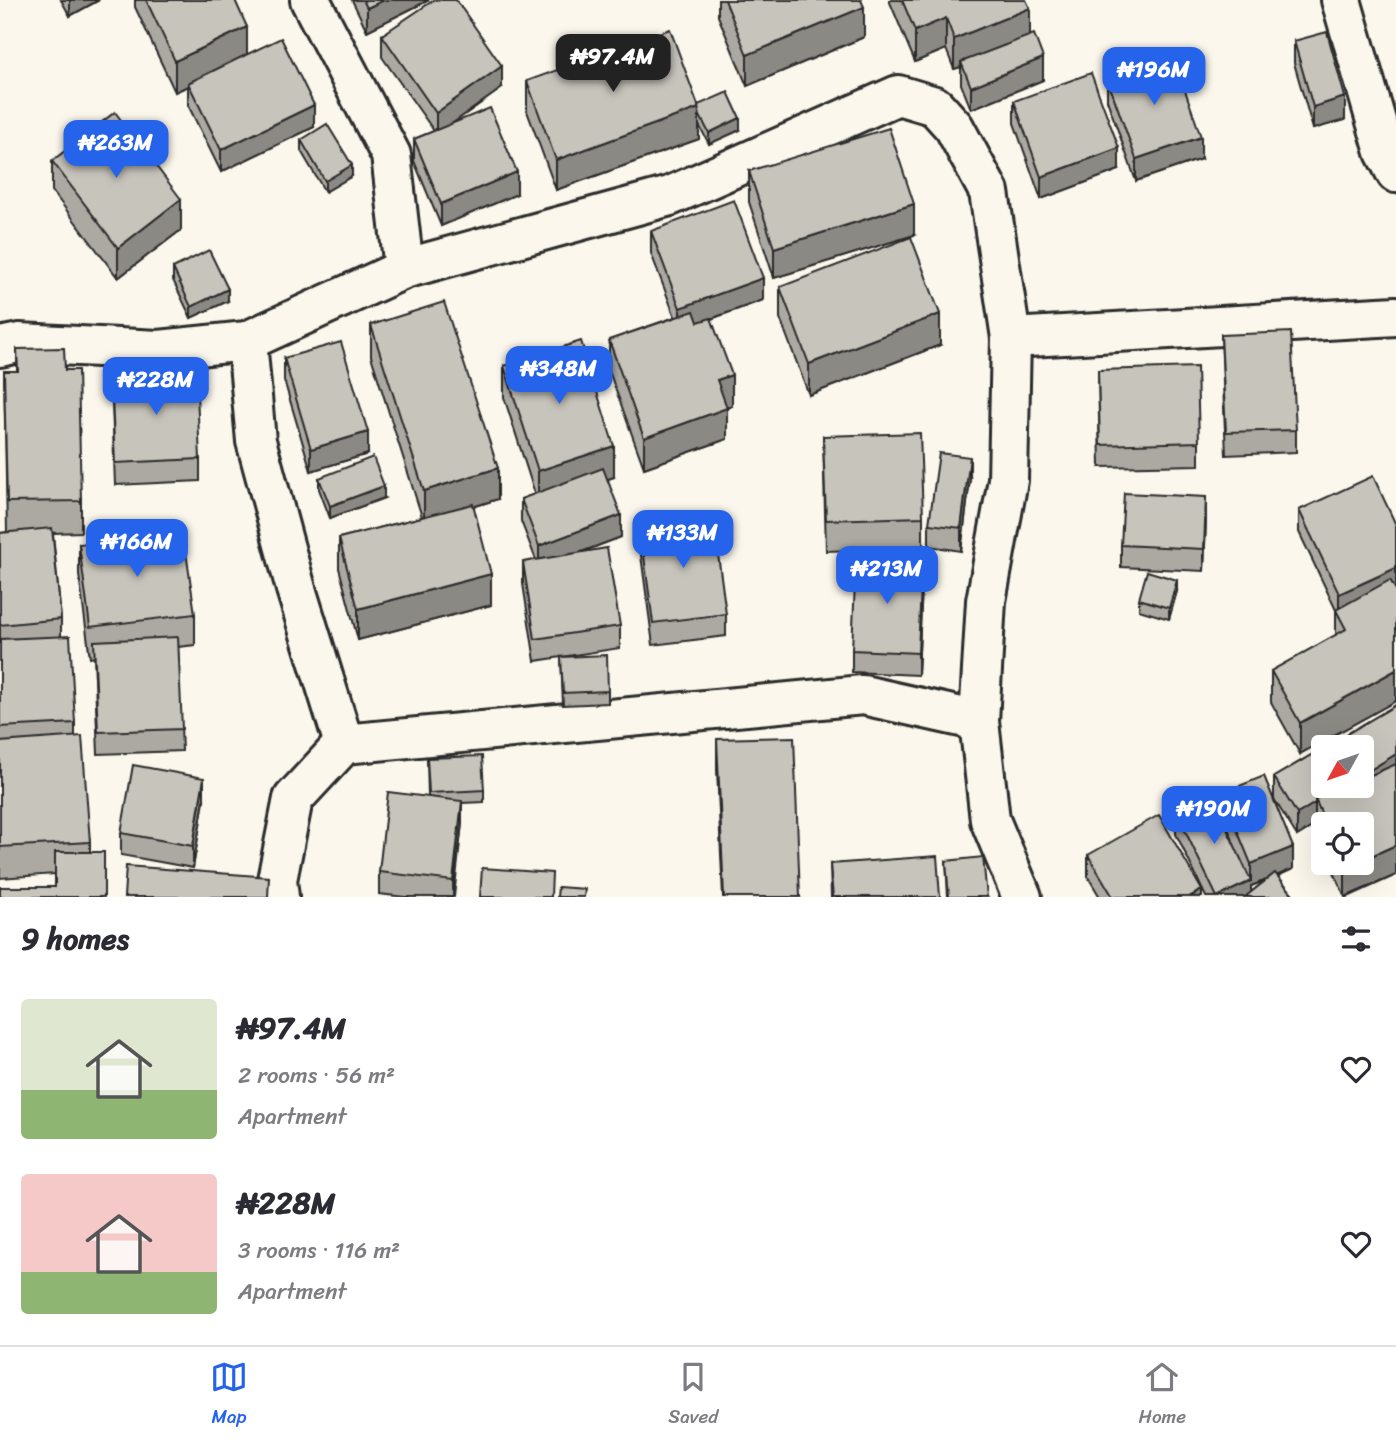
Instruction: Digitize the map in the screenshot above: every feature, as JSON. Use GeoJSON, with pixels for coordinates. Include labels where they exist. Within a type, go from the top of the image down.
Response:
{"type":"FeatureCollection","features":[{"type":"Feature","properties":{"kind":"street"},"geometry":{"type":"LineString","coordinates":[[310,0],[391,155],[404,269]]}},
{"type":"Feature","properties":{"kind":"street"},"geometry":{"type":"LineString","coordinates":[[1341,0],[1385,152],[1396,173]]}},
{"type":"Feature","properties":{"kind":"street"},"geometry":{"type":"LineString","coordinates":[[0,347],[19,343],[159,351],[247,341],[404,269],[670,196],[898,95],[935,106],[954,127],[989,192],[1011,338],[1008,480],[986,601],[979,721],[990,820],[1022,897]]}},
{"type":"Feature","properties":{"kind":"street"},"geometry":{"type":"LineString","coordinates":[[1011,338],[1396,316]]}},
{"type":"Feature","properties":{"kind":"street"},"geometry":{"type":"LineString","coordinates":[[247,341],[256,441],[296,589],[344,744]]}},
{"type":"Feature","properties":{"kind":"street"},"geometry":{"type":"LineString","coordinates":[[279,897],[277,880],[293,799],[344,744],[863,695],[979,721]]}},
{"type":"Feature","properties":{"kind":"building"},"geometry":{"type":"Polygon","coordinates":[[[146,0],[235,0],[247,27],[175,61],[146,0]]]}},
{"type":"Feature","properties":{"kind":"building"},"geometry":{"type":"Polygon","coordinates":[[[363,0],[384,0],[367,8],[363,0]]]}},
{"type":"Feature","properties":{"kind":"building"},"geometry":{"type":"Polygon","coordinates":[[[434,0],[456,0],[502,66],[436,113],[382,35],[434,0]]]}},
{"type":"Feature","properties":{"kind":"building"},"geometry":{"type":"Polygon","coordinates":[[[725,0],[861,0],[864,7],[747,55],[725,0]]]}},
{"type":"Feature","properties":{"kind":"building"},"geometry":{"type":"Polygon","coordinates":[[[902,0],[1026,0],[1030,8],[954,39],[946,18],[915,31],[902,0]]]}},
{"type":"Feature","properties":{"kind":"building"},"geometry":{"type":"Polygon","coordinates":[[[670,29],[699,108],[556,160],[527,81],[670,29]]]}},
{"type":"Feature","properties":{"kind":"building"},"geometry":{"type":"Polygon","coordinates":[[[1327,32],[1345,97],[1313,107],[1294,41],[1327,32]]]}},
{"type":"Feature","properties":{"kind":"building"},"geometry":{"type":"Polygon","coordinates":[[[1034,34],[1043,58],[971,87],[961,62],[1034,34]]]}},
{"type":"Feature","properties":{"kind":"building"},"geometry":{"type":"Polygon","coordinates":[[[281,38],[314,105],[221,150],[188,83],[281,38]]]}},
{"type":"Feature","properties":{"kind":"building"},"geometry":{"type":"Polygon","coordinates":[[[1173,55],[1201,137],[1136,159],[1107,78],[1173,55]]]}},
{"type":"Feature","properties":{"kind":"building"},"geometry":{"type":"Polygon","coordinates":[[[1091,73],[1119,148],[1041,177],[1014,101],[1091,73]]]}},
{"type":"Feature","properties":{"kind":"building"},"geometry":{"type":"Polygon","coordinates":[[[728,92],[740,118],[709,133],[699,114],[698,105],[728,92]]]}},
{"type":"Feature","properties":{"kind":"building"},"geometry":{"type":"Polygon","coordinates":[[[490,108],[517,172],[441,204],[414,139],[490,108]]]}},
{"type":"Feature","properties":{"kind":"building"},"geometry":{"type":"Polygon","coordinates":[[[115,112],[181,199],[118,248],[52,161],[115,112]]]}},
{"type":"Feature","properties":{"kind":"building"},"geometry":{"type":"Polygon","coordinates":[[[327,124],[352,165],[325,181],[301,140],[327,124]]]}},
{"type":"Feature","properties":{"kind":"building"},"geometry":{"type":"Polygon","coordinates":[[[889,128],[914,204],[774,248],[749,171],[889,128]]]}},
{"type":"Feature","properties":{"kind":"building"},"geometry":{"type":"Polygon","coordinates":[[[734,200],[763,278],[680,308],[651,231],[734,200]]]}},
{"type":"Feature","properties":{"kind":"building"},"geometry":{"type":"Polygon","coordinates":[[[911,237],[940,314],[809,364],[780,287],[911,237]]]}},
{"type":"Feature","properties":{"kind":"building"},"geometry":{"type":"Polygon","coordinates":[[[209,250],[228,289],[191,307],[173,268],[209,250]]]}},
{"type":"Feature","properties":{"kind":"building"},"geometry":{"type":"Polygon","coordinates":[[[444,302],[498,468],[424,491],[371,325],[444,302]]]}},
{"type":"Feature","properties":{"kind":"building"},"geometry":{"type":"Polygon","coordinates":[[[694,311],[698,322],[711,318],[732,375],[717,380],[727,408],[644,438],[609,340],[694,311]]]}},
{"type":"Feature","properties":{"kind":"building"},"geometry":{"type":"Polygon","coordinates":[[[1291,332],[1296,430],[1226,432],[1221,335],[1291,332]]]}},
{"type":"Feature","properties":{"kind":"building"},"geometry":{"type":"Polygon","coordinates":[[[581,341],[614,446],[538,471],[504,366],[581,341]]]}},
{"type":"Feature","properties":{"kind":"building"},"geometry":{"type":"Polygon","coordinates":[[[341,342],[368,432],[311,449],[284,358],[341,342]]]}},
{"type":"Feature","properties":{"kind":"building"},"geometry":{"type":"Polygon","coordinates":[[[64,348],[65,370],[78,370],[81,501],[7,502],[4,371],[18,371],[17,349],[64,348]]]}},
{"type":"Feature","properties":{"kind":"building"},"geometry":{"type":"Polygon","coordinates":[[[1197,367],[1199,442],[1100,445],[1098,370],[1197,367]]]}},
{"type":"Feature","properties":{"kind":"building"},"geometry":{"type":"Polygon","coordinates":[[[196,371],[200,459],[115,463],[111,375],[196,371]]]}},
{"type":"Feature","properties":{"kind":"building"},"geometry":{"type":"Polygon","coordinates":[[[920,433],[923,517],[826,520],[823,436],[920,433]]]}},
{"type":"Feature","properties":{"kind":"building"},"geometry":{"type":"Polygon","coordinates":[[[939,453],[970,457],[961,528],[929,524],[939,453]]]}},
{"type":"Feature","properties":{"kind":"building"},"geometry":{"type":"Polygon","coordinates":[[[373,457],[384,486],[330,506],[319,478],[373,457]]]}},
{"type":"Feature","properties":{"kind":"building"},"geometry":{"type":"Polygon","coordinates":[[[603,468],[621,515],[539,546],[521,499],[603,468]]]}},
{"type":"Feature","properties":{"kind":"building"},"geometry":{"type":"Polygon","coordinates":[[[1373,476],[1396,525],[1396,568],[1339,594],[1299,510],[1373,476]]]}},
{"type":"Feature","properties":{"kind":"building"},"geometry":{"type":"Polygon","coordinates":[[[1124,493],[1206,497],[1204,549],[1121,545],[1124,493]]]}},
{"type":"Feature","properties":{"kind":"building"},"geometry":{"type":"Polygon","coordinates":[[[473,504],[491,574],[358,609],[339,538],[473,504]]]}},
{"type":"Feature","properties":{"kind":"building"},"geometry":{"type":"Polygon","coordinates":[[[713,517],[726,614],[653,623],[640,526],[713,517]]]}},
{"type":"Feature","properties":{"kind":"building"},"geometry":{"type":"Polygon","coordinates":[[[52,528],[61,619],[0,625],[0,533],[52,528]]]}},
{"type":"Feature","properties":{"kind":"building"},"geometry":{"type":"Polygon","coordinates":[[[183,531],[195,614],[90,627],[79,544],[183,531]]]}},
{"type":"Feature","properties":{"kind":"building"},"geometry":{"type":"Polygon","coordinates":[[[607,548],[620,626],[535,639],[523,562],[607,548]]]}},
{"type":"Feature","properties":{"kind":"building"},"geometry":{"type":"Polygon","coordinates":[[[856,559],[922,562],[918,653],[852,650],[856,559]]]}},
{"type":"Feature","properties":{"kind":"building"},"geometry":{"type":"Polygon","coordinates":[[[1147,571],[1177,580],[1169,608],[1139,599],[1147,571]]]}},
{"type":"Feature","properties":{"kind":"building"},"geometry":{"type":"Polygon","coordinates":[[[1390,580],[1396,590],[1396,670],[1300,723],[1271,671],[1346,629],[1336,610],[1390,580]]]}},
{"type":"Feature","properties":{"kind":"building"},"geometry":{"type":"Polygon","coordinates":[[[70,636],[75,723],[0,727],[0,639],[70,636]]]}},
{"type":"Feature","properties":{"kind":"building"},"geometry":{"type":"Polygon","coordinates":[[[178,637],[182,729],[98,732],[94,641],[178,637]]]}},
{"type":"Feature","properties":{"kind":"building"},"geometry":{"type":"Polygon","coordinates":[[[607,655],[608,691],[563,693],[561,657],[607,655]]]}},
{"type":"Feature","properties":{"kind":"building"},"geometry":{"type":"Polygon","coordinates":[[[1396,705],[1396,754],[1374,768],[1374,735],[1345,735],[1396,705]]]}},
{"type":"Feature","properties":{"kind":"building"},"geometry":{"type":"Polygon","coordinates":[[[82,736],[90,842],[0,847],[0,742],[82,736]]]}},
{"type":"Feature","properties":{"kind":"building"},"geometry":{"type":"Polygon","coordinates":[[[794,737],[800,897],[724,897],[717,739],[794,737]]]}},
{"type":"Feature","properties":{"kind":"building"},"geometry":{"type":"Polygon","coordinates":[[[1311,755],[1311,798],[1317,798],[1315,803],[1297,814],[1274,777],[1311,755]]]}},
{"type":"Feature","properties":{"kind":"building"},"geometry":{"type":"Polygon","coordinates":[[[482,756],[484,790],[429,793],[427,758],[482,756]]]}},
{"type":"Feature","properties":{"kind":"building"},"geometry":{"type":"Polygon","coordinates":[[[1396,764],[1396,845],[1374,855],[1374,812],[1321,812],[1315,799],[1374,798],[1374,774],[1396,764]]]}},
{"type":"Feature","properties":{"kind":"building"},"geometry":{"type":"Polygon","coordinates":[[[133,765],[204,778],[193,846],[121,833],[133,765]]]}},
{"type":"Feature","properties":{"kind":"building"},"geometry":{"type":"Polygon","coordinates":[[[1264,776],[1293,847],[1251,864],[1222,793],[1264,776]]]}},
{"type":"Feature","properties":{"kind":"building"},"geometry":{"type":"Polygon","coordinates":[[[388,792],[462,801],[453,881],[379,872],[388,792]]]}},
{"type":"Feature","properties":{"kind":"building"},"geometry":{"type":"Polygon","coordinates":[[[1212,796],[1251,881],[1217,897],[1176,812],[1212,796]]]}},
{"type":"Feature","properties":{"kind":"building"},"geometry":{"type":"Polygon","coordinates":[[[1159,815],[1202,890],[1189,897],[1113,897],[1088,855],[1159,815]]]}},
{"type":"Feature","properties":{"kind":"building"},"geometry":{"type":"Polygon","coordinates":[[[55,852],[104,852],[104,897],[0,897],[0,887],[55,887],[55,852]]]}},
{"type":"Feature","properties":{"kind":"building"},"geometry":{"type":"Polygon","coordinates":[[[937,856],[940,897],[833,897],[830,864],[937,856]]]}},
{"type":"Feature","properties":{"kind":"building"},"geometry":{"type":"Polygon","coordinates":[[[983,857],[987,897],[949,897],[946,861],[983,857]]]}},
{"type":"Feature","properties":{"kind":"building"},"geometry":{"type":"Polygon","coordinates":[[[126,866],[269,877],[268,897],[124,897],[126,866]]]}},
{"type":"Feature","properties":{"kind":"building"},"geometry":{"type":"Polygon","coordinates":[[[482,868],[552,873],[551,897],[480,897],[482,868]]]}},
{"type":"Feature","properties":{"kind":"building"},"geometry":{"type":"Polygon","coordinates":[[[1275,873],[1295,897],[1245,897],[1275,873]]]}},
{"type":"Feature","properties":{"kind":"building"},"geometry":{"type":"Polygon","coordinates":[[[558,887],[585,889],[584,897],[557,897],[558,887]]]}}]}
